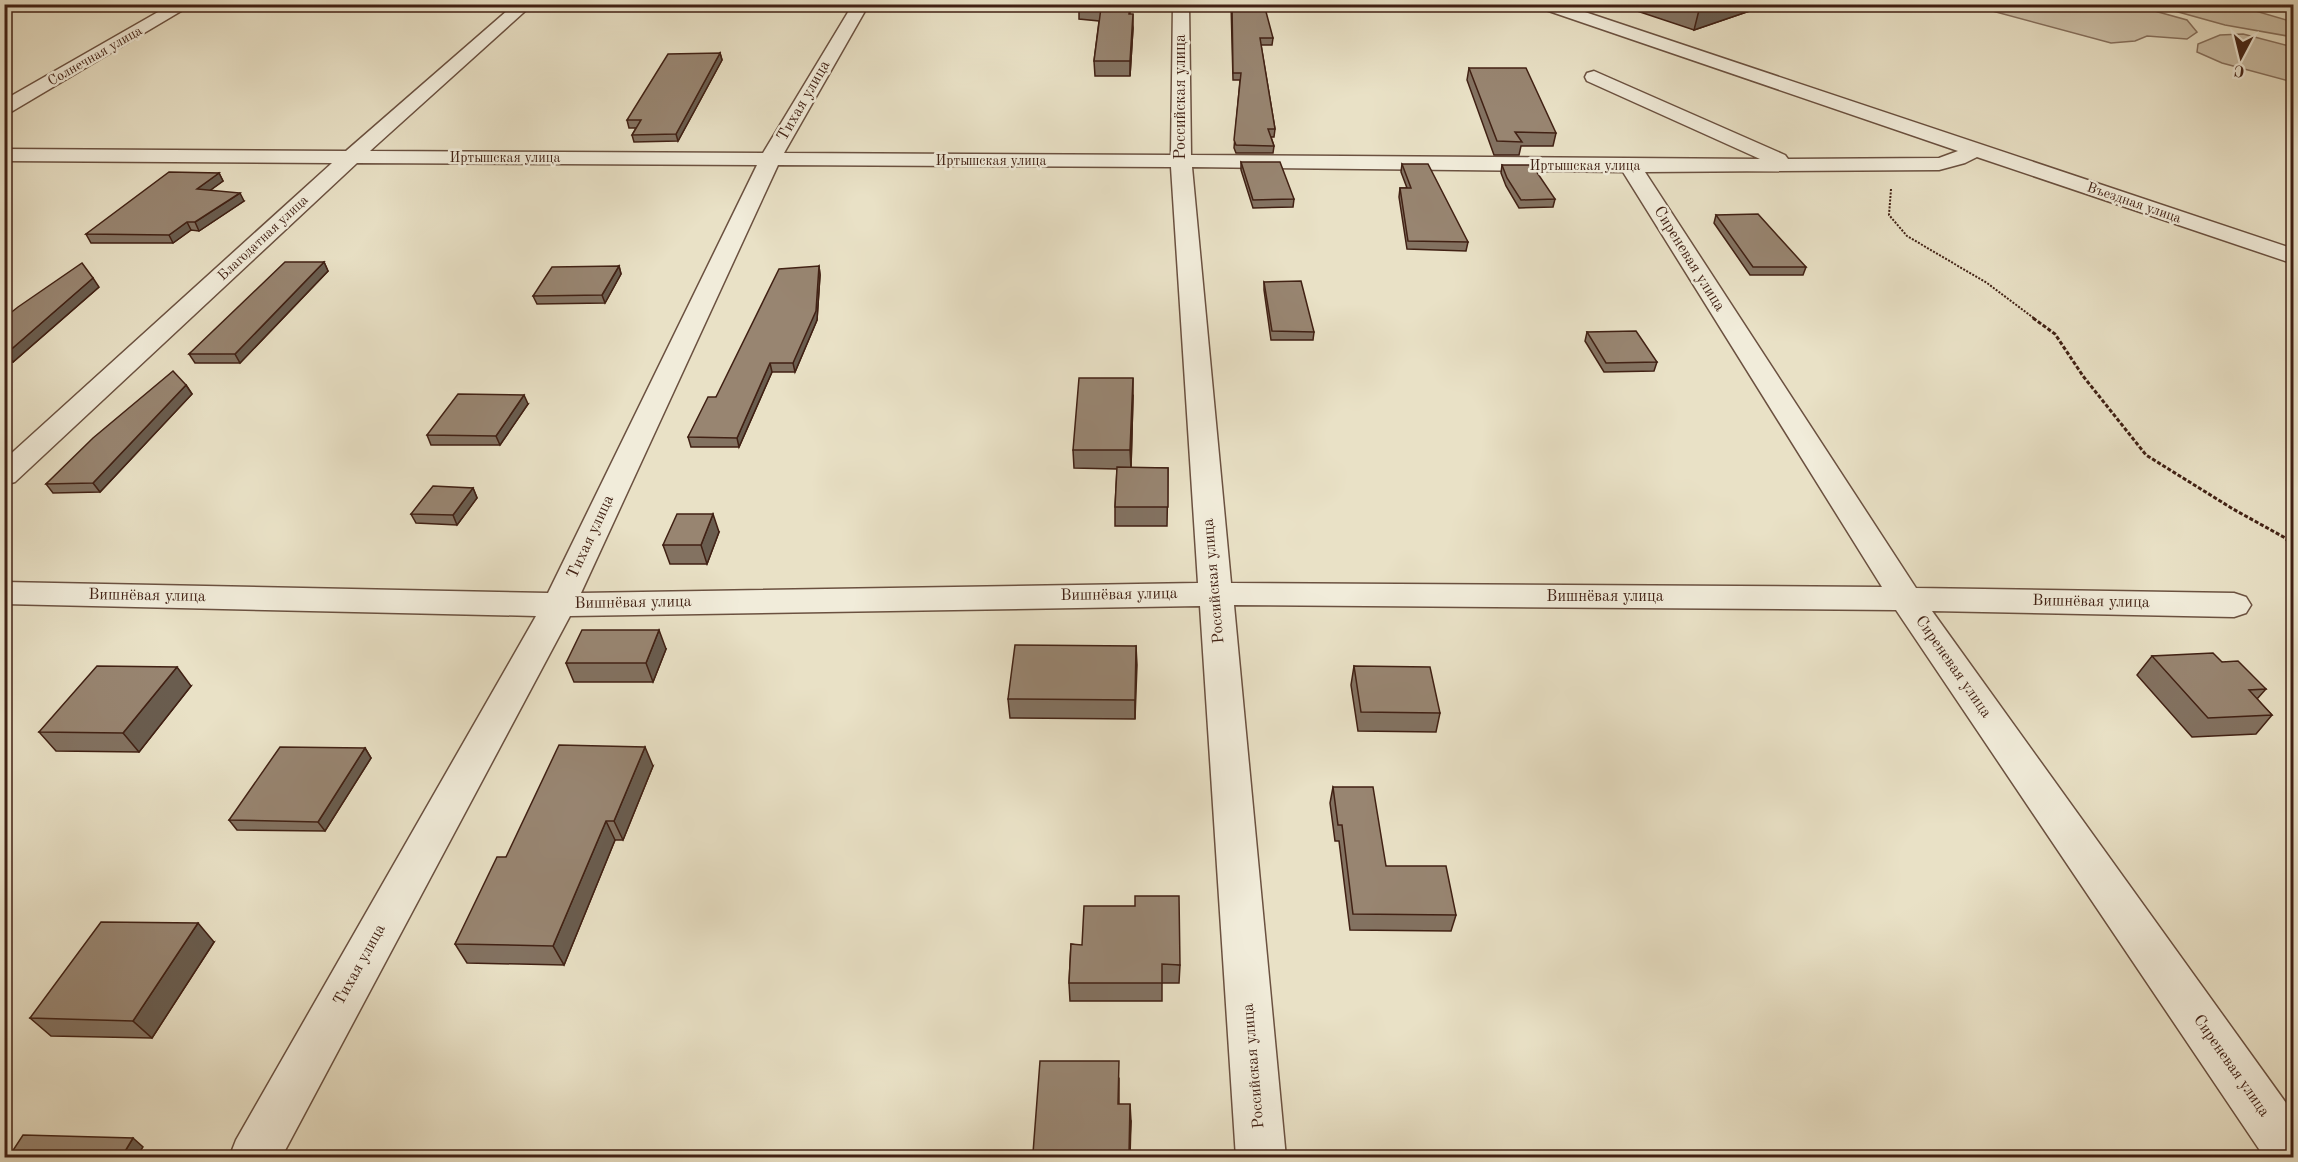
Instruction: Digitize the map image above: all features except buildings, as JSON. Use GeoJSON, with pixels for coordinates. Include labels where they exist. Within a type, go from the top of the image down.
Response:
{"type":"FeatureCollection","features":[{"type":"Feature","properties":{"kind":"street","name":"Солнечная улица"},"geometry":{"type":"LineString","coordinates":[[4,108],[185,4]]}},
{"type":"Feature","properties":{"kind":"street","name":"Благодатная улица"},"geometry":{"type":"LineString","coordinates":[[4,476],[351,157],[525,4]]}},
{"type":"Feature","properties":{"kind":"street","name":"Тихая улица"},"geometry":{"type":"LineString","coordinates":[[254,1158],[559,605],[770,159],[861,4]]}},
{"type":"Feature","properties":{"kind":"street","name":"Российская улица"},"geometry":{"type":"LineString","coordinates":[[1181,4],[1181,161],[1262,1158]]}},
{"type":"Feature","properties":{"kind":"street","name":"Въездная улица"},"geometry":{"type":"LineString","coordinates":[[1543,4],[2294,257]]}},
{"type":"Feature","properties":{"kind":"street"},"geometry":{"type":"LineString","coordinates":[[1594,77],[1788,164]]}},
{"type":"Feature","properties":{"kind":"street","name":"Иртышская улица"},"geometry":{"type":"LineString","coordinates":[[4,155],[1181,161],[1630,166],[1940,164],[1958,159],[1975,150]]}},
{"type":"Feature","properties":{"kind":"street","name":"Сиреневая улица"},"geometry":{"type":"LineString","coordinates":[[1630,166],[1906,599],[2294,1157]]}},
{"type":"Feature","properties":{"kind":"street","name":"Вишнёвая улица"},"geometry":{"type":"LineString","coordinates":[[4,593],[559,605],[1215,594],[1906,599],[2234,605]]}},
{"type":"Feature","properties":{"kind":"path"},"geometry":{"type":"LineString","coordinates":[[1870,164],[1891,182],[1889,215],[1907,236],[1987,283],[2055,334],[2083,376],[2146,455],[2233,509],[2294,543]]}},
{"type":"Feature","properties":{"kind":"shaded area"},"geometry":{"type":"Polygon","coordinates":[[[1970,5],[2133,5],[2187,20],[2197,32],[2187,39],[2147,36],[2135,41],[2111,43],[1970,5]]]}},
{"type":"Feature","properties":{"kind":"shaded area"},"geometry":{"type":"Polygon","coordinates":[[[2153,5],[2235,5],[2293,22],[2293,37],[2225,25],[2153,5]]]}},
{"type":"Feature","properties":{"kind":"shaded area"},"geometry":{"type":"Polygon","coordinates":[[[2243,34],[2293,47],[2293,82],[2222,63],[2197,52],[2198,44],[2220,35],[2243,34]]]}}]}
